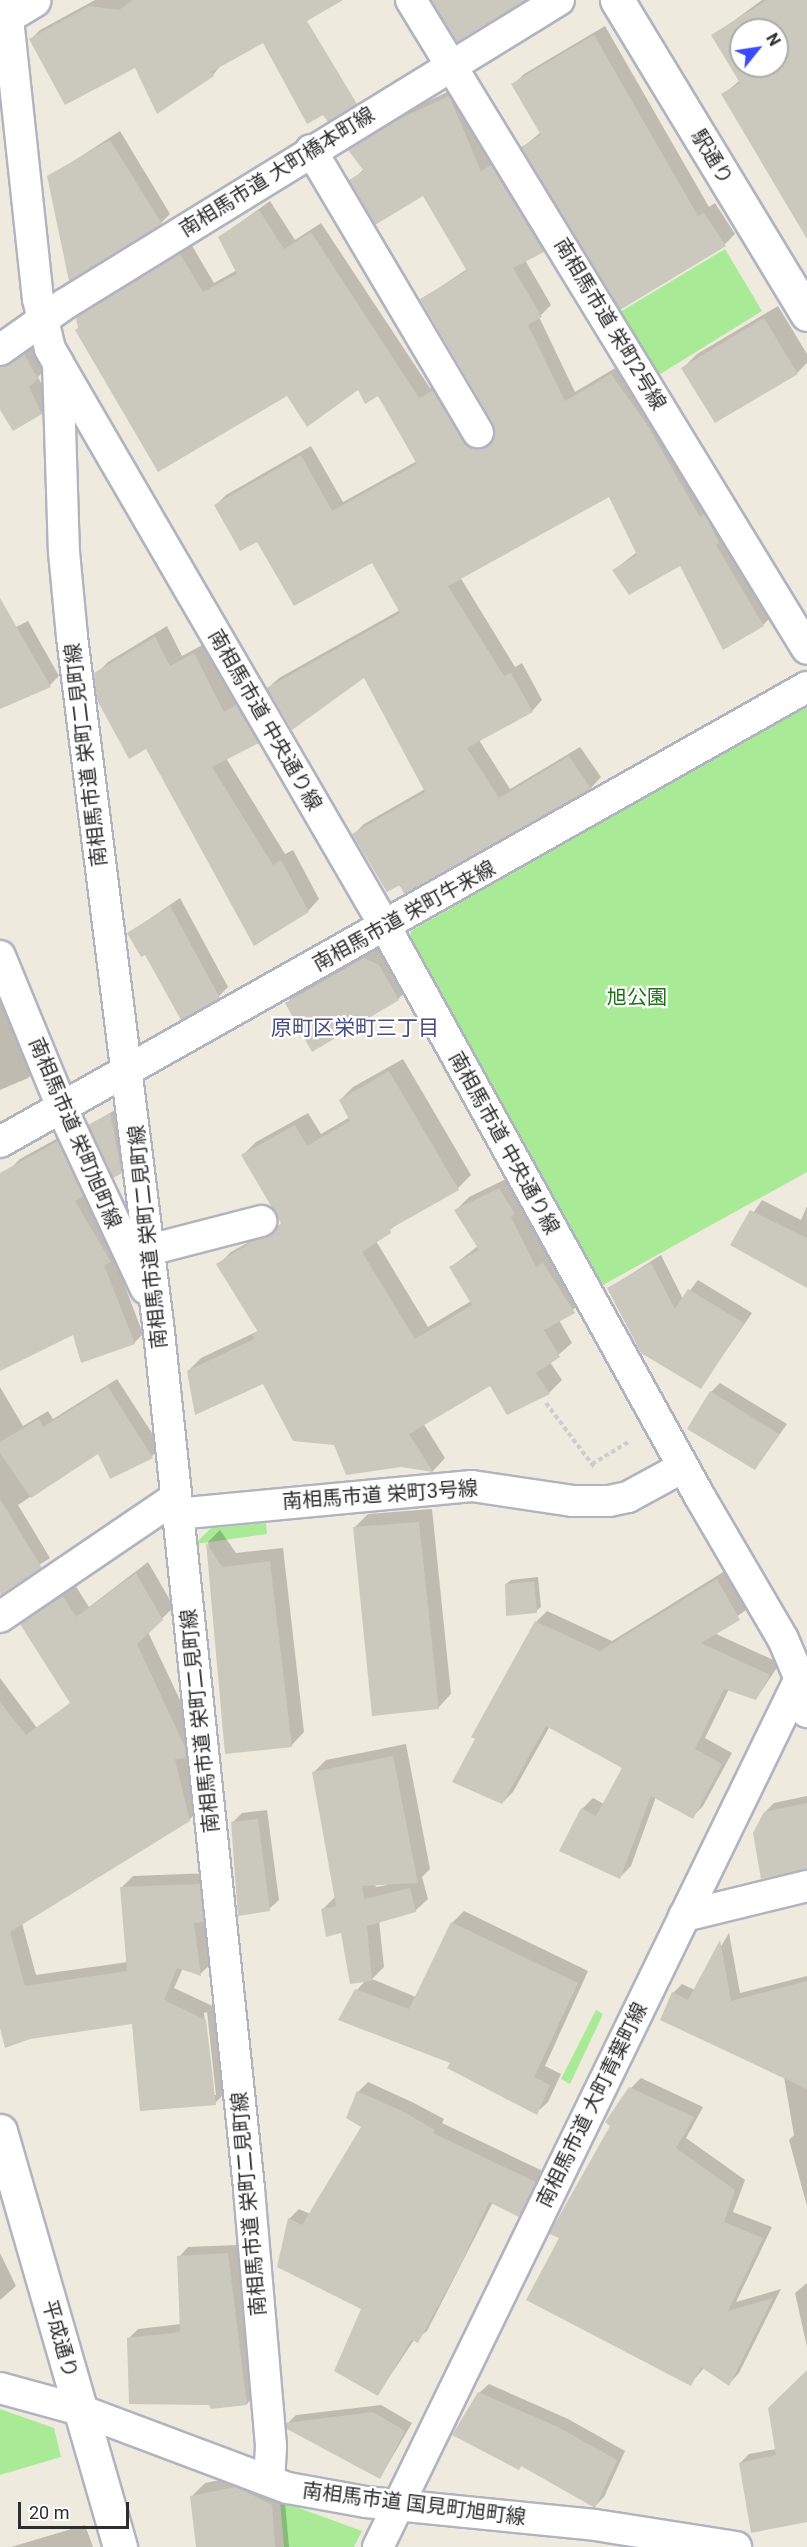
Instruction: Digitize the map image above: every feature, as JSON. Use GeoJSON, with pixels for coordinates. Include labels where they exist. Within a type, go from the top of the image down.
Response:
{"type":"FeatureCollection","features":[{"type":"Feature","properties":{"kind":"street","name":"南相馬市道 栄町2号線"},"geometry":{"type":"LineString","coordinates":[[411,0],[807,648]]}},
{"type":"Feature","properties":{"kind":"street","name":"南相馬市道 大町橋本町線"},"geometry":{"type":"LineString","coordinates":[[0,350],[310,150],[559,0]]}},
{"type":"Feature","properties":{"kind":"street","name":"駅通り"},"geometry":{"type":"LineString","coordinates":[[617,0],[807,314]]}},
{"type":"Feature","properties":{"kind":"street","name":"南相馬市道 栄町二見町線"},"geometry":{"type":"LineString","coordinates":[[12,9],[43,321],[58,363],[64,552],[72,637],[102,890],[129,1070],[249,2189],[271,2446],[269,2479]]}},
{"type":"Feature","properties":{"kind":"street"},"geometry":{"type":"LineString","coordinates":[[310,150],[478,432]]}},
{"type":"Feature","properties":{"kind":"street","name":"南相馬市道 中央通り線"},"geometry":{"type":"LineString","coordinates":[[58,363],[386,928],[683,1467],[803,1671],[807,1712]]}},
{"type":"Feature","properties":{"kind":"street","name":"南相馬市道 栄町牛来線"},"geometry":{"type":"LineString","coordinates":[[0,1142],[386,928],[807,687]]}},
{"type":"Feature","properties":{"kind":"street","name":"南相馬市道 栄町旭町線"},"geometry":{"type":"LineString","coordinates":[[0,956],[63,1107],[155,1308]]}},
{"type":"Feature","properties":{"kind":"street"},"geometry":{"type":"LineString","coordinates":[[149,1251],[261,1221]]}},
{"type":"Feature","properties":{"kind":"street","name":"南相馬市道 栄町3号線"},"geometry":{"type":"LineString","coordinates":[[176,1506],[472,1486],[572,1501],[618,1499],[683,1467]]}},
{"type":"Feature","properties":{"kind":"street"},"geometry":{"type":"LineString","coordinates":[[0,1617],[176,1506]]}},
{"type":"Feature","properties":{"kind":"street","name":"南相馬市道 大町青葉町線"},"geometry":{"type":"LineString","coordinates":[[378,2547],[803,1671]]}},
{"type":"Feature","properties":{"kind":"street"},"geometry":{"type":"LineString","coordinates":[[684,1916],[807,1886]]}},
{"type":"Feature","properties":{"kind":"street","name":"平成通り"},"geometry":{"type":"LineString","coordinates":[[0,2131],[120,2547]]}},
{"type":"Feature","properties":{"kind":"street","name":"南相馬市道 国見町旭町線"},"geometry":{"type":"LineString","coordinates":[[0,2388],[80,2410],[288,2488],[399,2505],[595,2525],[736,2547]]}},
{"type":"Feature","properties":{"kind":"path"},"geometry":{"type":"LineString","coordinates":[[546,1403],[618,1499]]}},
{"type":"Feature","properties":{"kind":"path"},"geometry":{"type":"LineString","coordinates":[[592,1464],[633,1439]]}},
{"type":"Feature","properties":{"kind":"green space"},"geometry":{"type":"Polygon","coordinates":[[[725,249],[762,311],[654,378],[615,315],[725,249]]]}},
{"type":"Feature","properties":{"kind":"green space","name":"旭公園"},"geometry":{"type":"Polygon","coordinates":[[[807,704],[807,1172],[603,1285],[410,938],[411,931],[807,704]]]}},
{"type":"Feature","properties":{"kind":"green space"},"geometry":{"type":"Polygon","coordinates":[[[266,1523],[267,1534],[195,1544],[211,1528],[266,1523]]]}},
{"type":"Feature","properties":{"kind":"green space"},"geometry":{"type":"Polygon","coordinates":[[[596,2010],[603,2014],[570,2084],[561,2079],[596,2010]]]}},
{"type":"Feature","properties":{"kind":"green space"},"geometry":{"type":"Polygon","coordinates":[[[0,2409],[54,2428],[61,2457],[0,2475],[0,2409]]]}},
{"type":"Feature","properties":{"kind":"green space"},"geometry":{"type":"Polygon","coordinates":[[[280,2501],[362,2531],[354,2547],[284,2547],[280,2501]]]}},
{"type":"Feature","properties":{"kind":"building"},"geometry":{"type":"Polygon","coordinates":[[[132,0],[343,0],[307,21],[357,104],[328,122],[323,115],[307,124],[263,43],[211,72],[214,76],[157,114],[135,68],[65,105],[29,39],[89,6],[119,10],[132,0]]]}},
{"type":"Feature","properties":{"kind":"building"},"geometry":{"type":"Polygon","coordinates":[[[431,0],[526,0],[457,42],[431,0]]]}},
{"type":"Feature","properties":{"kind":"building"},"geometry":{"type":"Polygon","coordinates":[[[767,0],[807,0],[807,239],[721,94],[740,83],[737,78],[789,78],[789,18],[738,18],[767,0]]]}},
{"type":"Feature","properties":{"kind":"building"},"geometry":{"type":"Polygon","coordinates":[[[729,24],[729,65],[711,35],[729,24]]]}},
{"type":"Feature","properties":{"kind":"building"},"geometry":{"type":"Polygon","coordinates":[[[594,35],[698,216],[704,213],[726,246],[620,310],[521,147],[541,135],[511,84],[594,35]]]}},
{"type":"Feature","properties":{"kind":"building"},"geometry":{"type":"Polygon","coordinates":[[[449,96],[481,171],[491,165],[544,252],[513,268],[542,317],[528,325],[565,401],[611,374],[646,423],[700,517],[705,514],[719,543],[716,545],[764,626],[723,650],[680,566],[629,595],[612,570],[637,555],[609,497],[448,586],[504,676],[511,673],[533,712],[467,748],[499,798],[569,756],[591,789],[404,894],[400,885],[387,892],[352,834],[425,792],[364,678],[292,730],[267,688],[400,613],[372,563],[294,606],[257,542],[240,551],[214,505],[301,455],[332,511],[417,464],[378,396],[365,404],[358,390],[307,427],[287,396],[158,472],[75,330],[78,328],[76,317],[180,254],[203,292],[237,274],[218,237],[259,210],[284,249],[311,232],[419,398],[433,390],[464,441],[478,449],[487,446],[495,432],[493,423],[420,299],[467,271],[423,196],[375,225],[349,180],[364,171],[348,150],[395,121],[449,96]]]}},
{"type":"Feature","properties":{"kind":"building"},"geometry":{"type":"Polygon","coordinates":[[[110,140],[162,224],[69,281],[47,176],[110,140]]]}},
{"type":"Feature","properties":{"kind":"building"},"geometry":{"type":"Polygon","coordinates":[[[764,318],[798,374],[715,423],[681,368],[764,318]]]}},
{"type":"Feature","properties":{"kind":"building"},"geometry":{"type":"Polygon","coordinates":[[[24,354],[38,379],[29,387],[42,414],[13,431],[0,410],[0,367],[24,354]]]}},
{"type":"Feature","properties":{"kind":"building"},"geometry":{"type":"Polygon","coordinates":[[[0,598],[51,687],[0,709],[0,598]]]}},
{"type":"Feature","properties":{"kind":"building"},"geometry":{"type":"Polygon","coordinates":[[[155,637],[170,666],[194,653],[224,712],[236,705],[259,743],[212,767],[273,865],[281,860],[309,912],[254,946],[146,749],[129,759],[97,700],[94,673],[155,637]]]}},
{"type":"Feature","properties":{"kind":"building"},"geometry":{"type":"Polygon","coordinates":[[[170,906],[220,998],[181,1020],[145,955],[141,957],[127,933],[170,906]]]}},
{"type":"Feature","properties":{"kind":"building"},"geometry":{"type":"Polygon","coordinates":[[[364,958],[379,965],[399,1000],[312,1052],[285,1003],[364,958]]]}},
{"type":"Feature","properties":{"kind":"building"},"geometry":{"type":"Polygon","coordinates":[[[389,1071],[459,1190],[390,1229],[391,1233],[362,1252],[415,1339],[472,1305],[449,1267],[479,1250],[454,1210],[499,1188],[515,1214],[511,1217],[536,1267],[543,1263],[575,1313],[544,1330],[560,1357],[536,1373],[550,1394],[507,1415],[490,1386],[409,1434],[433,1472],[401,1467],[346,1475],[334,1445],[293,1441],[263,1384],[195,1415],[187,1371],[254,1339],[252,1335],[258,1332],[216,1264],[253,1241],[273,1234],[281,1223],[241,1155],[295,1125],[307,1146],[350,1121],[339,1100],[389,1071]]]}},
{"type":"Feature","properties":{"kind":"building"},"geometry":{"type":"Polygon","coordinates":[[[110,1113],[122,1173],[113,1178],[88,1125],[110,1113]]]}},
{"type":"Feature","properties":{"kind":"building"},"geometry":{"type":"Polygon","coordinates":[[[58,1141],[84,1196],[75,1201],[111,1262],[104,1265],[135,1344],[81,1363],[73,1335],[0,1371],[0,1173],[58,1141]]]}},
{"type":"Feature","properties":{"kind":"building"},"geometry":{"type":"Polygon","coordinates":[[[750,1210],[807,1238],[807,1288],[730,1245],[750,1210]]]}},
{"type":"Feature","properties":{"kind":"building"},"geometry":{"type":"Polygon","coordinates":[[[651,1263],[675,1309],[688,1289],[744,1323],[701,1389],[641,1353],[607,1288],[651,1263]]]}},
{"type":"Feature","properties":{"kind":"building"},"geometry":{"type":"Polygon","coordinates":[[[108,1387],[153,1458],[110,1479],[98,1454],[31,1498],[0,1453],[0,1442],[39,1419],[43,1427],[108,1387]]]}},
{"type":"Feature","properties":{"kind":"building"},"geometry":{"type":"Polygon","coordinates":[[[710,1391],[779,1434],[755,1470],[687,1429],[710,1391]]]}},
{"type":"Feature","properties":{"kind":"building"},"geometry":{"type":"Polygon","coordinates":[[[0,1499],[42,1568],[1,1595],[0,1593],[0,1499]]]}},
{"type":"Feature","properties":{"kind":"building"},"geometry":{"type":"Polygon","coordinates":[[[419,1522],[439,1709],[372,1716],[353,1527],[419,1522]]]}},
{"type":"Feature","properties":{"kind":"building"},"geometry":{"type":"Polygon","coordinates":[[[206,1542],[222,1567],[270,1561],[292,1747],[225,1754],[206,1542]]]}},
{"type":"Feature","properties":{"kind":"building"},"geometry":{"type":"Polygon","coordinates":[[[136,1573],[163,1620],[137,1644],[185,1747],[186,1758],[175,1759],[190,1821],[10,1932],[25,1986],[127,1971],[120,1887],[200,1884],[204,1922],[194,1923],[201,1976],[177,1968],[164,2000],[206,2020],[216,2105],[140,2111],[132,2024],[30,2039],[5,2048],[0,2028],[0,1702],[26,1735],[70,1703],[20,1624],[63,1596],[76,1617],[136,1573]]]}},
{"type":"Feature","properties":{"kind":"building"},"geometry":{"type":"Polygon","coordinates":[[[717,1579],[740,1620],[701,1643],[770,1675],[756,1700],[724,1689],[695,1749],[722,1764],[693,1819],[651,1796],[620,1879],[559,1851],[581,1808],[596,1816],[622,1768],[546,1726],[502,1804],[452,1782],[475,1739],[471,1737],[535,1621],[600,1651],[717,1579]]]}},
{"type":"Feature","properties":{"kind":"building"},"geometry":{"type":"Polygon","coordinates":[[[534,1581],[537,1613],[506,1616],[505,1584],[534,1581]]]}},
{"type":"Feature","properties":{"kind":"building"},"geometry":{"type":"Polygon","coordinates":[[[393,1756],[418,1883],[362,1886],[364,1899],[410,1888],[416,1912],[367,1926],[372,1981],[350,1984],[341,1933],[326,1937],[321,1909],[336,1906],[312,1772],[393,1756]]]}},
{"type":"Feature","properties":{"kind":"building"},"geometry":{"type":"Polygon","coordinates":[[[807,1803],[807,1869],[761,1879],[753,1833],[764,1812],[807,1803]]]}},
{"type":"Feature","properties":{"kind":"building"},"geometry":{"type":"Polygon","coordinates":[[[258,1819],[270,1911],[238,1916],[231,1822],[258,1819]]]}},
{"type":"Feature","properties":{"kind":"building"},"geometry":{"type":"Polygon","coordinates":[[[451,1922],[578,1983],[534,2077],[550,2085],[537,2115],[447,2068],[450,2063],[338,2020],[355,1989],[409,2009],[451,1922]]]}},
{"type":"Feature","properties":{"kind":"building"},"geometry":{"type":"Polygon","coordinates":[[[720,1940],[731,2001],[807,1981],[807,2089],[660,2020],[672,1992],[688,2000],[720,1940]]]}},
{"type":"Feature","properties":{"kind":"building"},"geometry":{"type":"Polygon","coordinates":[[[629,2087],[694,2117],[676,2148],[735,2190],[724,2222],[763,2238],[728,2311],[773,2298],[729,2386],[701,2367],[691,2386],[526,2300],[559,2238],[549,2234],[610,2126],[605,2122],[629,2087]]]}},
{"type":"Feature","properties":{"kind":"building"},"geometry":{"type":"Polygon","coordinates":[[[357,2091],[402,2111],[435,2130],[433,2133],[536,2182],[519,2217],[489,2202],[462,2262],[418,2343],[411,2340],[378,2396],[334,2371],[361,2309],[277,2267],[288,2218],[302,2225],[361,2127],[346,2118],[357,2091]]]}},
{"type":"Feature","properties":{"kind":"building"},"geometry":{"type":"Polygon","coordinates":[[[228,2253],[247,2405],[211,2409],[209,2405],[129,2404],[127,2338],[180,2332],[177,2256],[228,2253]]]}},
{"type":"Feature","properties":{"kind":"building"},"geometry":{"type":"Polygon","coordinates":[[[807,2370],[807,2522],[751,2533],[739,2463],[776,2455],[768,2408],[807,2370]]]}},
{"type":"Feature","properties":{"kind":"building"},"geometry":{"type":"Polygon","coordinates":[[[478,2392],[558,2427],[617,2460],[595,2508],[521,2466],[519,2470],[452,2435],[478,2392]]]}},
{"type":"Feature","properties":{"kind":"building"},"geometry":{"type":"Polygon","coordinates":[[[373,2412],[405,2431],[380,2479],[287,2429],[286,2423],[373,2412]]]}},
{"type":"Feature","properties":{"kind":"building"},"geometry":{"type":"Polygon","coordinates":[[[236,2487],[272,2505],[275,2547],[196,2547],[190,2496],[236,2487]]]}},
{"type":"Feature","properties":{"kind":"district","name":"原町区栄町三丁目"},"geometry":{"type":"Point","coordinates":[355,1028]}}]}
